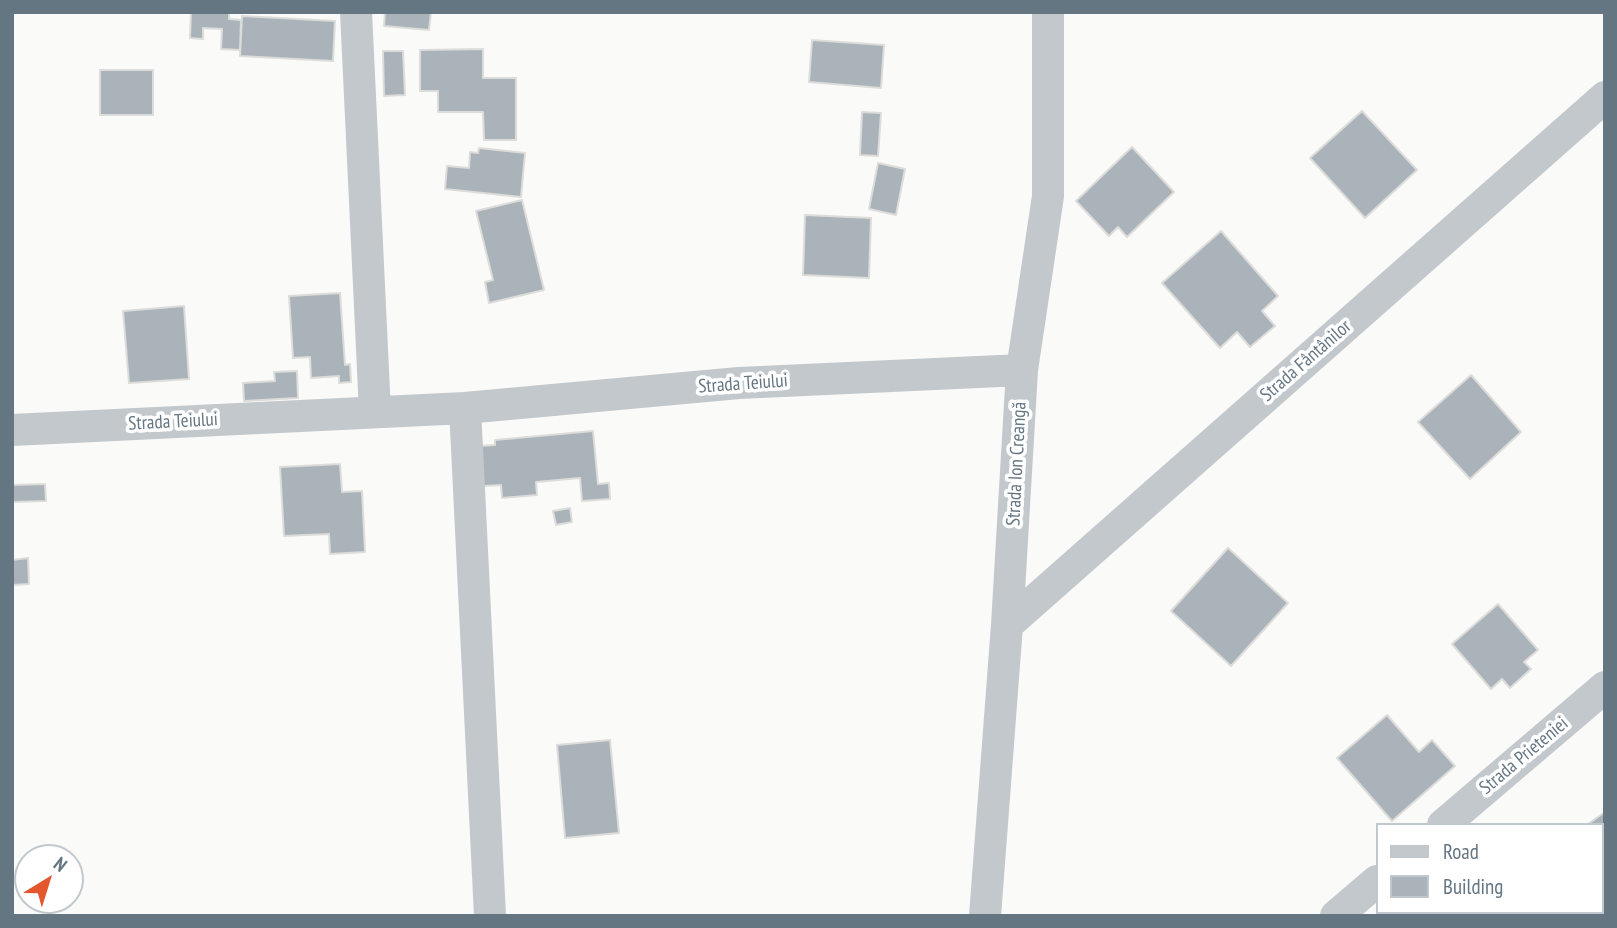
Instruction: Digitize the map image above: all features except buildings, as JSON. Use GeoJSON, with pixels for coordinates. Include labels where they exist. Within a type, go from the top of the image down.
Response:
{"type":"FeatureCollection","features":[{"type":"Feature","properties":{"kind":"street"},"geometry":{"type":"LineString","coordinates":[[356,12],[375,412]]}},
{"type":"Feature","properties":{"kind":"street","name":"Strada Ion Creangă"},"geometry":{"type":"LineString","coordinates":[[985,916],[1007,625],[1022,370],[1048,196],[1048,12]]}},
{"type":"Feature","properties":{"kind":"street","name":"Strada Fântânilor"},"geometry":{"type":"LineString","coordinates":[[1007,625],[1605,97]]}},
{"type":"Feature","properties":{"kind":"street","name":"Strada Teiului"},"geometry":{"type":"LineString","coordinates":[[12,430],[465,408],[739,383],[1022,370]]}},
{"type":"Feature","properties":{"kind":"street"},"geometry":{"type":"LineString","coordinates":[[465,408],[490,916]]}},
{"type":"Feature","properties":{"kind":"street","name":"Strada Prieteniei"},"geometry":{"type":"LineString","coordinates":[[1445,823],[1605,687]]}},
{"type":"Feature","properties":{"kind":"street"},"geometry":{"type":"LineString","coordinates":[[1336,916],[1376,882]]}}]}
